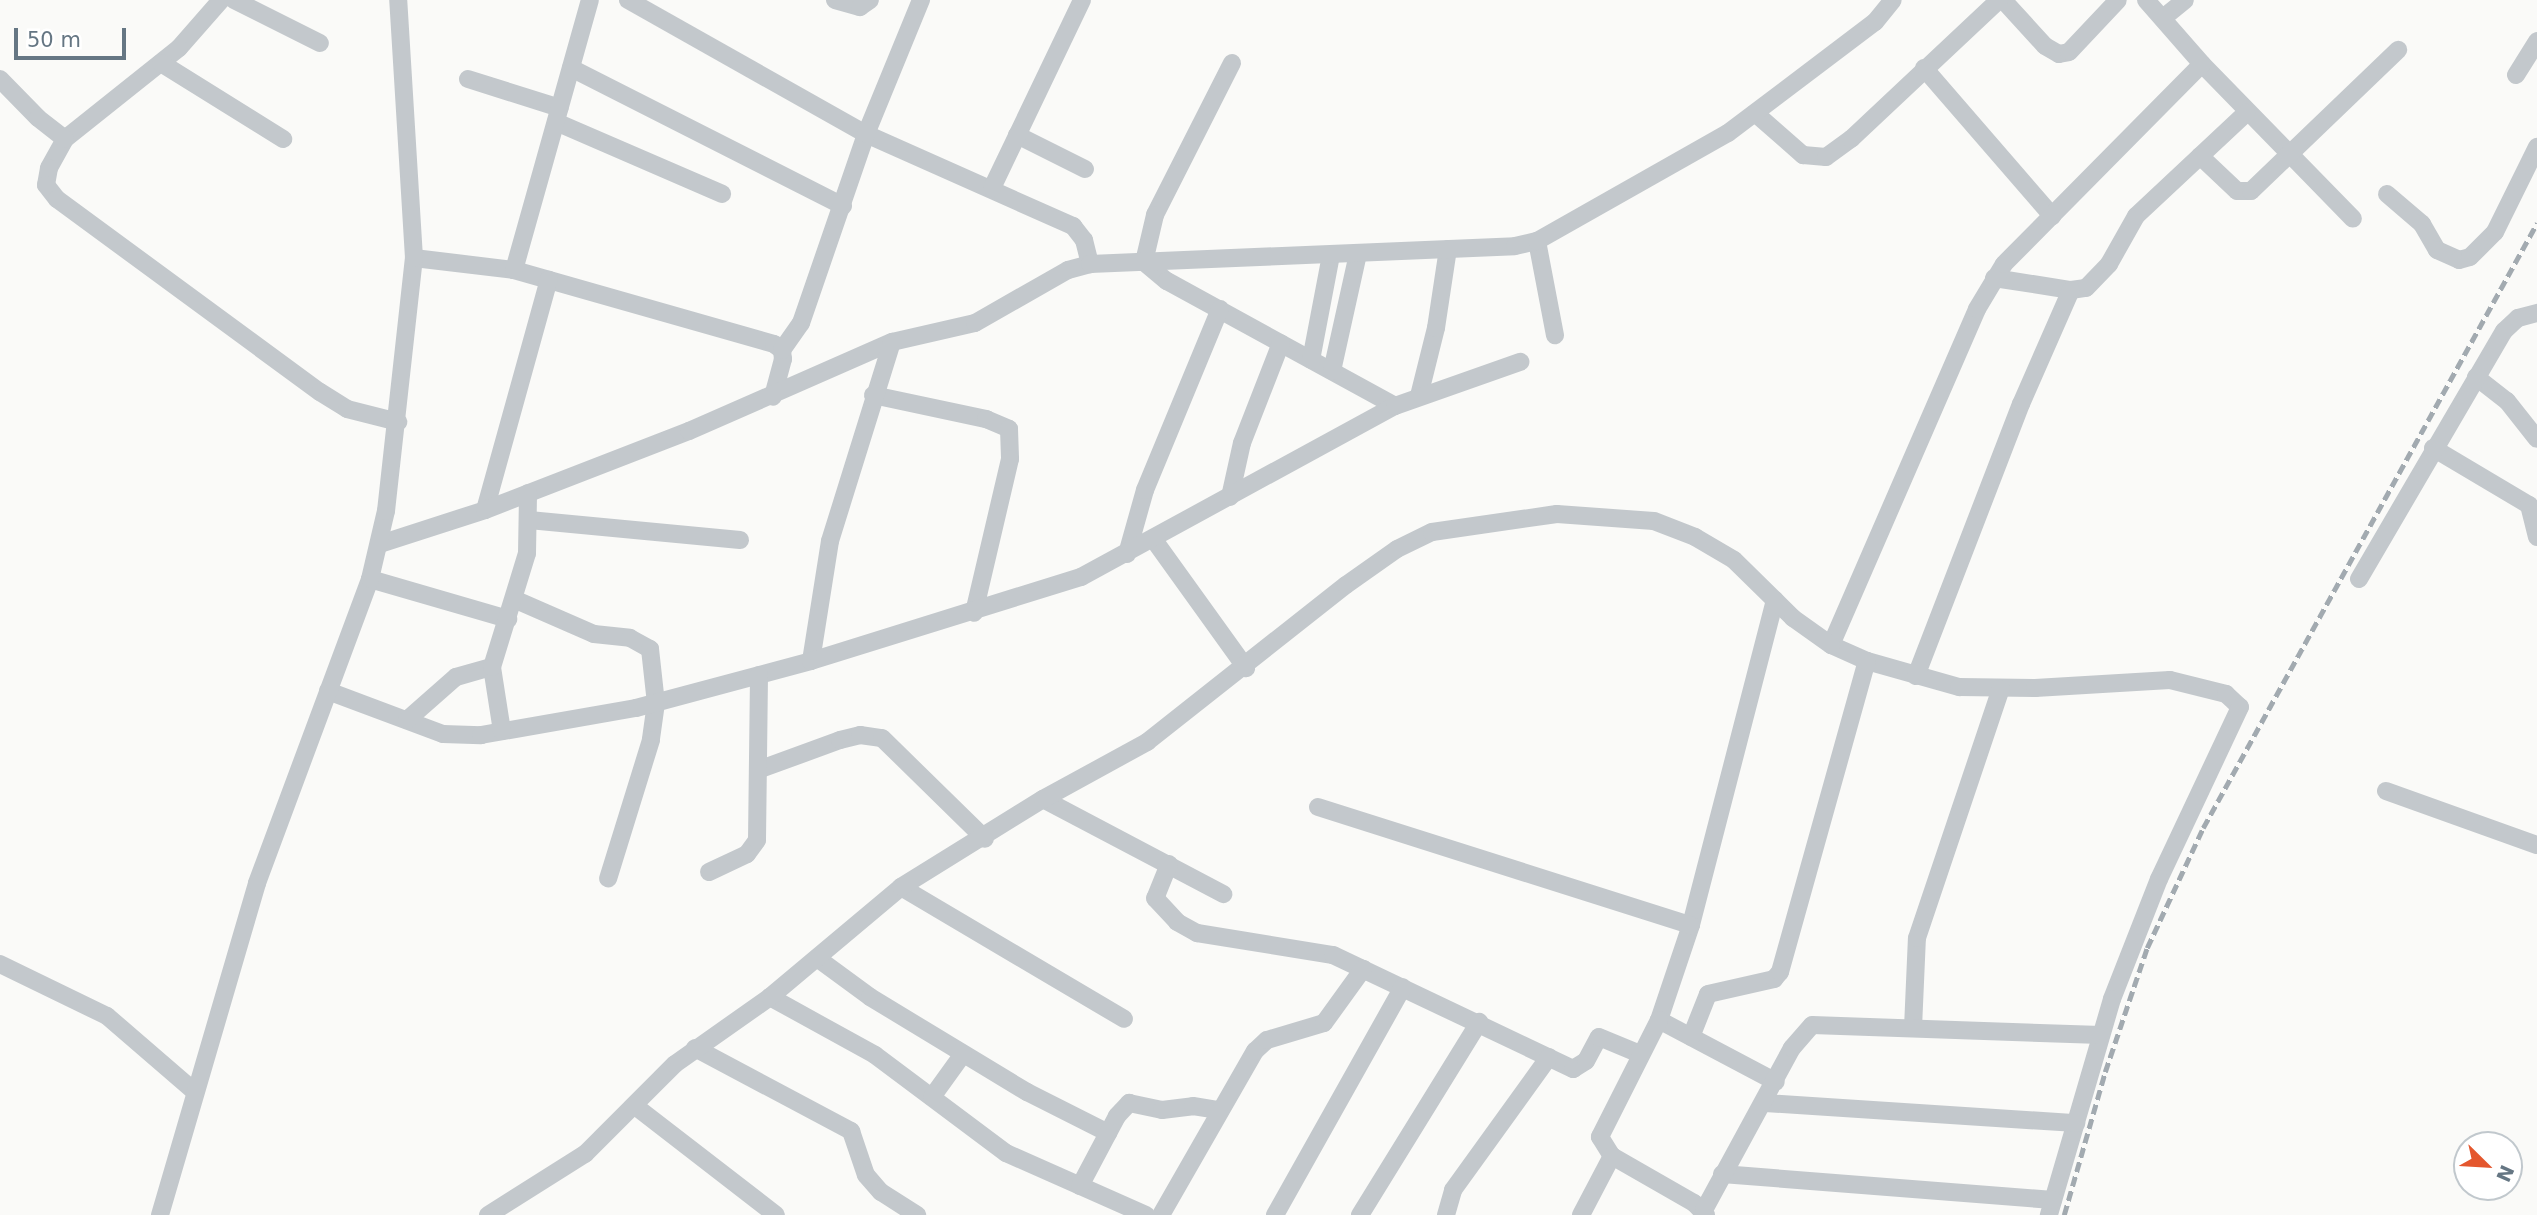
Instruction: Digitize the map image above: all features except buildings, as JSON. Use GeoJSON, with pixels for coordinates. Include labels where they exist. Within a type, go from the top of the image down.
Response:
{"type":"FeatureCollection","features":[{"type":"Feature","properties":{"kind":"street"},"geometry":{"type":"LineString","coordinates":[[221,0],[161,63],[65,139],[49,168],[46,186],[57,199],[320,392],[347,409],[398,422]]}},
{"type":"Feature","properties":{"kind":"street"},"geometry":{"type":"LineString","coordinates":[[234,0],[320,43]]}},
{"type":"Feature","properties":{"kind":"street"},"geometry":{"type":"LineString","coordinates":[[160,1215],[257,883],[370,579],[380,544],[398,422],[414,258],[398,0]]}},
{"type":"Feature","properties":{"kind":"street"},"geometry":{"type":"LineString","coordinates":[[628,0],[866,134],[1073,226],[1084,240],[1090,264]]}},
{"type":"Feature","properties":{"kind":"street"},"geometry":{"type":"LineString","coordinates":[[835,0],[860,7],[870,0]]}},
{"type":"Feature","properties":{"kind":"street"},"geometry":{"type":"LineString","coordinates":[[773,397],[782,350],[801,323],[866,134],[921,0]]}},
{"type":"Feature","properties":{"kind":"street"},"geometry":{"type":"LineString","coordinates":[[992,188],[1082,0]]}},
{"type":"Feature","properties":{"kind":"street"},"geometry":{"type":"LineString","coordinates":[[380,544],[485,510],[773,397],[892,342],[975,323],[1068,270],[1090,264],[1357,254],[1537,241],[1728,133],[1875,22],[1894,0]]}},
{"type":"Feature","properties":{"kind":"street"},"geometry":{"type":"LineString","coordinates":[[1755,113],[1803,155],[1826,158],[1851,139],[1924,68],[2001,0],[2045,46],[2059,54],[2068,52],[2118,0]]}},
{"type":"Feature","properties":{"kind":"street"},"geometry":{"type":"LineString","coordinates":[[2146,0],[2246,113],[2353,219]]}},
{"type":"Feature","properties":{"kind":"street"},"geometry":{"type":"LineString","coordinates":[[2163,18],[2185,0]]}},
{"type":"Feature","properties":{"kind":"street"},"geometry":{"type":"LineString","coordinates":[[514,270],[571,68],[585,1]]}},
{"type":"Feature","properties":{"kind":"street"},"geometry":{"type":"LineString","coordinates":[[2516,75],[2537,41]]}},
{"type":"Feature","properties":{"kind":"street"},"geometry":{"type":"LineString","coordinates":[[2200,156],[2244,193],[2398,50]]}},
{"type":"Feature","properties":{"kind":"street"},"geometry":{"type":"LineString","coordinates":[[161,63],[284,139]]}},
{"type":"Feature","properties":{"kind":"street"},"geometry":{"type":"LineString","coordinates":[[1144,262],[1155,215],[1232,63]]}},
{"type":"Feature","properties":{"kind":"street"},"geometry":{"type":"LineString","coordinates":[[1831,645],[1994,278],[2202,64]]}},
{"type":"Feature","properties":{"kind":"street"},"geometry":{"type":"LineString","coordinates":[[571,68],[843,206]]}},
{"type":"Feature","properties":{"kind":"street"},"geometry":{"type":"LineString","coordinates":[[1924,68],[2052,216]]}},
{"type":"Feature","properties":{"kind":"street"},"geometry":{"type":"LineString","coordinates":[[0,79],[38,118],[65,139]]}},
{"type":"Feature","properties":{"kind":"street"},"geometry":{"type":"LineString","coordinates":[[468,79],[558,115],[722,194]]}},
{"type":"Feature","properties":{"kind":"street"},"geometry":{"type":"LineString","coordinates":[[1994,278],[2071,290],[2097,280],[2136,216],[2246,113]]}},
{"type":"Feature","properties":{"kind":"street"},"geometry":{"type":"LineString","coordinates":[[1017,135],[1086,169]]}},
{"type":"Feature","properties":{"kind":"street"},"geometry":{"type":"LineString","coordinates":[[2387,194],[2422,224],[2437,250],[2459,260],[2470,257],[2495,232],[2537,147]]}},
{"type":"Feature","properties":{"kind":"street"},"geometry":{"type":"LineString","coordinates":[[1537,241],[1555,335]]}},
{"type":"Feature","properties":{"kind":"street"},"geometry":{"type":"LineString","coordinates":[[1419,396],[1448,249]]}},
{"type":"Feature","properties":{"kind":"street"},"geometry":{"type":"LineString","coordinates":[[1332,372],[1357,254]]}},
{"type":"Feature","properties":{"kind":"street"},"geometry":{"type":"LineString","coordinates":[[1311,360],[1331,255]]}},
{"type":"Feature","properties":{"kind":"street"},"geometry":{"type":"LineString","coordinates":[[414,258],[514,270],[782,350]]}},
{"type":"Feature","properties":{"kind":"street"},"geometry":{"type":"LineString","coordinates":[[1144,262],[1167,281],[1395,406]]}},
{"type":"Feature","properties":{"kind":"street"},"geometry":{"type":"LineString","coordinates":[[485,510],[549,280]]}},
{"type":"Feature","properties":{"kind":"street"},"geometry":{"type":"LineString","coordinates":[[1916,676],[2021,404],[2071,290]]}},
{"type":"Feature","properties":{"kind":"street"},"geometry":{"type":"LineString","coordinates":[[1127,554],[1145,490],[1220,309]]}},
{"type":"Feature","properties":{"kind":"street"},"geometry":{"type":"LineString","coordinates":[[2359,579],[2433,448],[2504,331],[2518,318],[2537,313]]}},
{"type":"Feature","properties":{"kind":"street"},"geometry":{"type":"LineString","coordinates":[[811,662],[830,541],[873,395],[892,342]]}},
{"type":"Feature","properties":{"kind":"street"},"geometry":{"type":"LineString","coordinates":[[1230,497],[1242,443],[1281,343]]}},
{"type":"Feature","properties":{"kind":"street"},"geometry":{"type":"LineString","coordinates":[[328,691],[443,734],[502,731],[656,703],[811,662],[974,613],[1081,577],[1154,540],[1395,406],[1520,362]]}},
{"type":"Feature","properties":{"kind":"street"},"geometry":{"type":"LineString","coordinates":[[2476,377],[2507,401],[2537,439]]}},
{"type":"Feature","properties":{"kind":"street"},"geometry":{"type":"LineString","coordinates":[[873,395],[986,419],[1009,429],[1010,459],[974,613]]}},
{"type":"Feature","properties":{"kind":"street"},"geometry":{"type":"LineString","coordinates":[[2433,448],[2529,505],[2537,537]]}},
{"type":"Feature","properties":{"kind":"street"},"geometry":{"type":"LineString","coordinates":[[502,731],[492,667],[516,600],[529,520],[528,493]]}},
{"type":"Feature","properties":{"kind":"street"},"geometry":{"type":"LineString","coordinates":[[488,1215],[585,1154],[695,1048],[770,998],[901,887],[985,838],[1043,799],[1147,742],[1246,668],[1396,549],[1432,532],[1479,522],[1558,514],[1654,521],[1695,537],[1734,560],[1775,600],[1831,645],[1867,661],[1959,687],[2001,689],[2170,680],[2225,694],[2240,707],[2159,879],[2101,1035],[2051,1208],[1722,1174]]}},
{"type":"Feature","properties":{"kind":"street"},"geometry":{"type":"LineString","coordinates":[[529,520],[740,540]]}},
{"type":"Feature","properties":{"kind":"street"},"geometry":{"type":"LineString","coordinates":[[1154,540],[1246,668]]}},
{"type":"Feature","properties":{"kind":"street"},"geometry":{"type":"LineString","coordinates":[[370,579],[508,619]]}},
{"type":"Feature","properties":{"kind":"street"},"geometry":{"type":"LineString","coordinates":[[516,600],[594,634],[643,642],[650,649],[656,703],[644,772],[608,879]]}},
{"type":"Feature","properties":{"kind":"street"},"geometry":{"type":"LineString","coordinates":[[1775,600],[1691,925],[1660,1020],[1640,1054],[1600,1137],[1612,1156],[1705,1213],[1722,1174],[1765,1103],[1792,1048],[1812,1026],[2101,1035]]}},
{"type":"Feature","properties":{"kind":"street"},"geometry":{"type":"LineString","coordinates":[[1691,1037],[1708,994],[1774,979],[1780,972],[1867,661]]}},
{"type":"Feature","properties":{"kind":"street"},"geometry":{"type":"LineString","coordinates":[[407,720],[456,677],[492,667]]}},
{"type":"Feature","properties":{"kind":"street"},"geometry":{"type":"LineString","coordinates":[[709,872],[754,847],[759,675]]}},
{"type":"Feature","properties":{"kind":"street"},"geometry":{"type":"LineString","coordinates":[[1913,1028],[1917,938],[2001,689]]}},
{"type":"Feature","properties":{"kind":"street"},"geometry":{"type":"LineString","coordinates":[[758,769],[840,740],[860,735],[882,738],[985,838]]}},
{"type":"Feature","properties":{"kind":"street"},"geometry":{"type":"LineString","coordinates":[[2386,791],[2537,845]]}},
{"type":"Feature","properties":{"kind":"street"},"geometry":{"type":"LineString","coordinates":[[1043,799],[1223,894]]}},
{"type":"Feature","properties":{"kind":"street"},"geometry":{"type":"LineString","coordinates":[[1318,807],[1691,925]]}},
{"type":"Feature","properties":{"kind":"street"},"geometry":{"type":"LineString","coordinates":[[1169,864],[1155,898],[1187,928],[1208,936],[1317,951],[1479,1022],[1573,1069],[1581,1067],[1600,1037],[1640,1054]]}},
{"type":"Feature","properties":{"kind":"street"},"geometry":{"type":"LineString","coordinates":[[901,887],[1124,1019]]}},
{"type":"Feature","properties":{"kind":"street"},"geometry":{"type":"LineString","coordinates":[[817,958],[870,997],[963,1054],[1108,1133]]}},
{"type":"Feature","properties":{"kind":"street"},"geometry":{"type":"LineString","coordinates":[[0,964],[107,1016],[195,1092]]}},
{"type":"Feature","properties":{"kind":"street"},"geometry":{"type":"LineString","coordinates":[[1161,1215],[1255,1051],[1267,1040],[1324,1023],[1363,969]]}},
{"type":"Feature","properties":{"kind":"street"},"geometry":{"type":"LineString","coordinates":[[1275,1215],[1403,988]]}},
{"type":"Feature","properties":{"kind":"street"},"geometry":{"type":"LineString","coordinates":[[770,998],[875,1055],[1006,1153],[1146,1215]]}},
{"type":"Feature","properties":{"kind":"street"},"geometry":{"type":"LineString","coordinates":[[1660,1020],[1776,1082]]}},
{"type":"Feature","properties":{"kind":"street"},"geometry":{"type":"LineString","coordinates":[[1360,1215],[1479,1022]]}},
{"type":"Feature","properties":{"kind":"street"},"geometry":{"type":"LineString","coordinates":[[695,1048],[851,1131],[866,1175],[881,1192],[918,1215]]}},
{"type":"Feature","properties":{"kind":"street"},"geometry":{"type":"LineString","coordinates":[[932,1097],[963,1054]]}},
{"type":"Feature","properties":{"kind":"street"},"geometry":{"type":"LineString","coordinates":[[1446,1215],[1453,1190],[1549,1056]]}},
{"type":"Feature","properties":{"kind":"street"},"geometry":{"type":"LineString","coordinates":[[1080,1186],[1108,1133],[1129,1103],[1162,1110],[1193,1106],[1219,1110]]}},
{"type":"Feature","properties":{"kind":"street"},"geometry":{"type":"LineString","coordinates":[[1765,1103],[2076,1123]]}},
{"type":"Feature","properties":{"kind":"street"},"geometry":{"type":"LineString","coordinates":[[635,1106],[776,1215]]}},
{"type":"Feature","properties":{"kind":"street"},"geometry":{"type":"LineString","coordinates":[[1581,1215],[1612,1156]]}},
{"type":"Feature","properties":{"kind":"railway"},"geometry":{"type":"LineString","coordinates":[[2064,1215],[2105,1072],[2147,948],[2203,828],[2537,223]]}}]}
